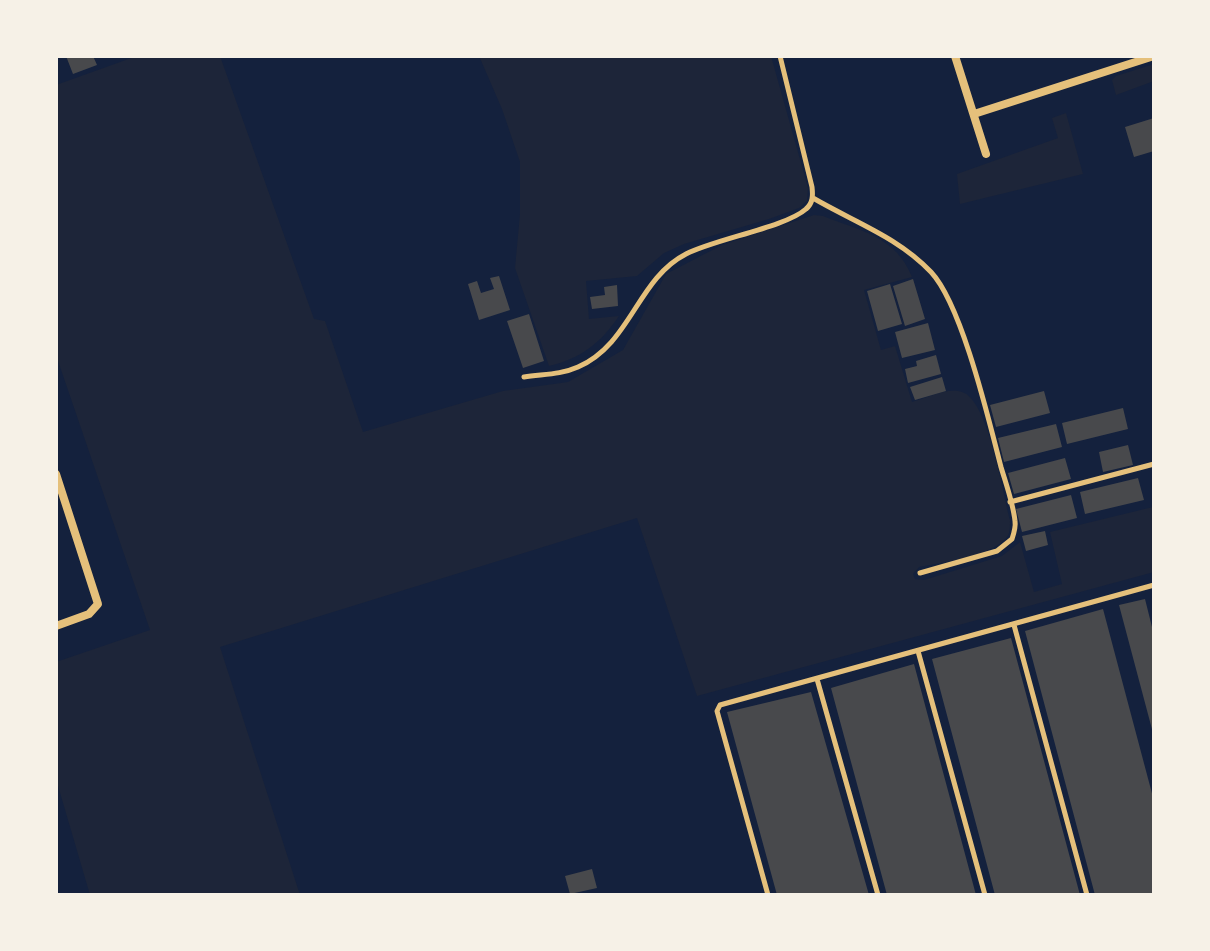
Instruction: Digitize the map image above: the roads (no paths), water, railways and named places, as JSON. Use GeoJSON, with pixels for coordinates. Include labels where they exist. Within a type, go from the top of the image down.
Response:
{"type":"FeatureCollection","features":[{"type":"Feature","properties":{"kind":"street"},"geometry":{"type":"LineString","coordinates":[[955,56],[986,154]]}},
{"type":"Feature","properties":{"kind":"street"},"geometry":{"type":"LineString","coordinates":[[974,114],[1154,56]]}},
{"type":"Feature","properties":{"kind":"street"},"geometry":{"type":"LineString","coordinates":[[56,474],[97,599],[97,607],[89,614],[56,626]]}},
{"type":"Feature","properties":{"kind":"lane"},"geometry":{"type":"LineString","coordinates":[[524,377],[563,373],[593,360],[619,334],[651,285],[669,264],[701,247],[808,208],[813,198],[780,56]]}},
{"type":"Feature","properties":{"kind":"lane"},"geometry":{"type":"LineString","coordinates":[[813,198],[848,219],[883,234],[908,250],[934,275],[962,335],[991,426],[1015,532],[1007,545],[997,551],[920,573]]}},
{"type":"Feature","properties":{"kind":"lane"},"geometry":{"type":"LineString","coordinates":[[1010,502],[1154,464]]}},
{"type":"Feature","properties":{"kind":"lane"},"geometry":{"type":"LineString","coordinates":[[768,895],[717,707],[1154,585]]}},
{"type":"Feature","properties":{"kind":"lane"},"geometry":{"type":"LineString","coordinates":[[1014,625],[1087,895]]}},
{"type":"Feature","properties":{"kind":"lane"},"geometry":{"type":"LineString","coordinates":[[918,651],[985,895]]}},
{"type":"Feature","properties":{"kind":"lane"},"geometry":{"type":"LineString","coordinates":[[817,679],[878,895]]}}]}
